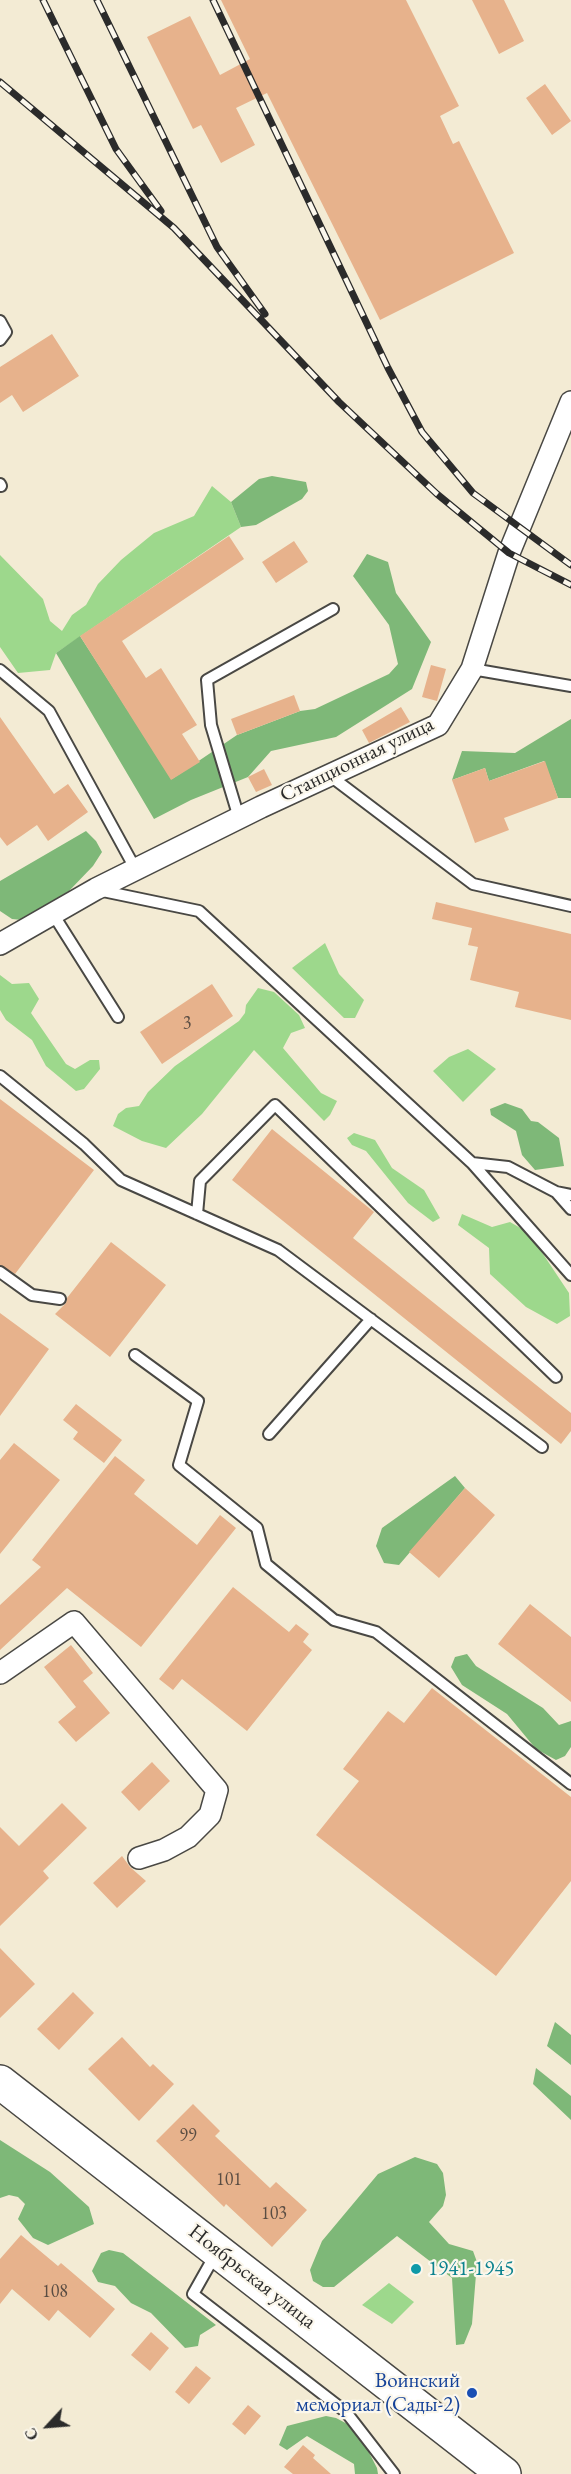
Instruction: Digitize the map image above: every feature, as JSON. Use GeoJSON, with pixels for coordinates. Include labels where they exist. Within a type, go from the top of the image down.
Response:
{"type":"FeatureCollection","features":[{"type":"Feature","properties":{"kind":"highway","name":"Ноябрьская улица"},"geometry":{"type":"LineString","coordinates":[[0,2082],[504,2474]]}},
{"type":"Feature","properties":{"kind":"street","name":"Станционная улица"},"geometry":{"type":"LineString","coordinates":[[0,944],[96,890],[239,818],[438,725],[472,669],[509,553],[570,407]]}},
{"type":"Feature","properties":{"kind":"street"},"geometry":{"type":"LineString","coordinates":[[0,1673],[74,1622],[217,1790],[210,1815],[188,1837],[164,1850],[139,1858]]}},
{"type":"Feature","properties":{"kind":"lane"},"geometry":{"type":"LineString","coordinates":[[0,321],[6,332],[0,340]]}},
{"type":"Feature","properties":{"kind":"lane"},"geometry":{"type":"LineString","coordinates":[[239,818],[211,725],[207,680],[333,609]]}},
{"type":"Feature","properties":{"kind":"lane"},"geometry":{"type":"LineString","coordinates":[[472,669],[571,686]]}},
{"type":"Feature","properties":{"kind":"lane"},"geometry":{"type":"LineString","coordinates":[[0,670],[49,711],[136,870]]}},
{"type":"Feature","properties":{"kind":"lane"},"geometry":{"type":"LineString","coordinates":[[329,776],[473,884],[571,905]]}},
{"type":"Feature","properties":{"kind":"lane"},"geometry":{"type":"LineString","coordinates":[[96,890],[199,912],[472,1163],[571,1275]]}},
{"type":"Feature","properties":{"kind":"lane"},"geometry":{"type":"LineString","coordinates":[[53,914],[118,1017]]}},
{"type":"Feature","properties":{"kind":"lane"},"geometry":{"type":"LineString","coordinates":[[0,1076],[84,1144],[121,1180],[278,1250],[542,1447]]}},
{"type":"Feature","properties":{"kind":"lane"},"geometry":{"type":"LineString","coordinates":[[198,1214],[200,1182],[275,1105],[556,1377]]}},
{"type":"Feature","properties":{"kind":"lane"},"geometry":{"type":"LineString","coordinates":[[472,1163],[508,1167],[556,1192],[571,1195]]}},
{"type":"Feature","properties":{"kind":"lane"},"geometry":{"type":"LineString","coordinates":[[556,1192],[571,1209]]}},
{"type":"Feature","properties":{"kind":"lane"},"geometry":{"type":"LineString","coordinates":[[0,1272],[32,1295],[60,1299]]}},
{"type":"Feature","properties":{"kind":"lane"},"geometry":{"type":"LineString","coordinates":[[269,1434],[371,1319]]}},
{"type":"Feature","properties":{"kind":"lane"},"geometry":{"type":"LineString","coordinates":[[135,1355],[198,1401],[179,1465],[257,1528],[266,1563],[334,1620],[376,1632],[571,1784]]}},
{"type":"Feature","properties":{"kind":"lane"},"geometry":{"type":"LineString","coordinates":[[218,2250],[193,2294],[346,2412],[394,2474]]}},
{"type":"Feature","properties":{"kind":"green space"},"geometry":{"type":"Polygon","coordinates":[[[272,476],[306,482],[308,491],[302,499],[256,525],[241,527],[231,502],[259,479],[272,476]]]}},
{"type":"Feature","properties":{"kind":"green space"},"geometry":{"type":"Polygon","coordinates":[[[212,486],[231,502],[241,527],[56,653],[50,670],[18,673],[0,647],[0,555],[43,599],[50,621],[62,631],[72,615],[86,605],[98,584],[121,560],[154,533],[194,516],[212,486]]]}},
{"type":"Feature","properties":{"kind":"green space"},"geometry":{"type":"Polygon","coordinates":[[[367,554],[388,562],[396,593],[431,642],[412,689],[336,737],[271,751],[248,777],[191,800],[154,819],[56,653],[80,636],[172,779],[237,735],[300,711],[315,709],[389,674],[398,664],[389,625],[353,576],[367,554]]]}},
{"type":"Feature","properties":{"kind":"green space"},"geometry":{"type":"Polygon","coordinates":[[[571,719],[571,798],[558,798],[544,761],[489,781],[485,768],[452,780],[462,751],[515,753],[571,719]]]}},
{"type":"Feature","properties":{"kind":"green space"},"geometry":{"type":"Polygon","coordinates":[[[86,831],[96,841],[102,852],[93,866],[69,891],[22,920],[12,919],[0,911],[0,881],[86,831]]]}},
{"type":"Feature","properties":{"kind":"green space"},"geometry":{"type":"Polygon","coordinates":[[[325,943],[339,974],[364,1000],[355,1018],[344,1018],[292,968],[325,943]]]}},
{"type":"Feature","properties":{"kind":"green space"},"geometry":{"type":"Polygon","coordinates":[[[0,975],[12,984],[29,983],[39,999],[31,1013],[66,1064],[75,1069],[90,1060],[99,1060],[100,1069],[84,1089],[76,1091],[46,1066],[32,1040],[6,1020],[0,1010],[0,975]]]}},
{"type":"Feature","properties":{"kind":"green space"},"geometry":{"type":"Polygon","coordinates":[[[258,988],[274,992],[299,1015],[305,1028],[291,1033],[283,1048],[321,1093],[337,1101],[324,1121],[254,1050],[202,1114],[166,1148],[142,1141],[113,1126],[118,1114],[126,1108],[139,1106],[148,1092],[175,1066],[239,1021],[245,1013],[246,1005],[258,988]]]}},
{"type":"Feature","properties":{"kind":"green space"},"geometry":{"type":"Polygon","coordinates":[[[468,1049],[496,1069],[463,1102],[433,1071],[449,1057],[468,1049]]]}},
{"type":"Feature","properties":{"kind":"green space"},"geometry":{"type":"Polygon","coordinates":[[[505,1103],[522,1109],[531,1121],[538,1122],[559,1138],[564,1166],[535,1170],[522,1155],[516,1131],[491,1115],[490,1109],[505,1103]]]}},
{"type":"Feature","properties":{"kind":"green space"},"geometry":{"type":"Polygon","coordinates":[[[354,1133],[375,1140],[392,1168],[424,1190],[440,1218],[433,1222],[408,1203],[366,1151],[352,1145],[347,1138],[354,1133]]]}},
{"type":"Feature","properties":{"kind":"green space"},"geometry":{"type":"Polygon","coordinates":[[[462,1214],[492,1227],[510,1222],[529,1233],[569,1293],[570,1316],[557,1324],[526,1307],[490,1274],[489,1248],[458,1225],[462,1214]]]}},
{"type":"Feature","properties":{"kind":"green space"},"geometry":{"type":"Polygon","coordinates":[[[455,1476],[465,1488],[399,1565],[384,1563],[376,1546],[382,1528],[455,1476]]]}},
{"type":"Feature","properties":{"kind":"green space"},"geometry":{"type":"Polygon","coordinates":[[[467,1654],[476,1666],[543,1708],[559,1725],[571,1721],[571,1747],[565,1756],[556,1760],[536,1749],[507,1714],[462,1685],[451,1667],[455,1657],[467,1654]]]}},
{"type":"Feature","properties":{"kind":"green space"},"geometry":{"type":"Polygon","coordinates":[[[555,2022],[571,2035],[571,2065],[547,2046],[555,2022]]]}},
{"type":"Feature","properties":{"kind":"green space"},"geometry":{"type":"Polygon","coordinates":[[[536,2068],[571,2096],[571,2120],[533,2084],[536,2068]]]}},
{"type":"Feature","properties":{"kind":"green space"},"geometry":{"type":"Polygon","coordinates":[[[0,2140],[50,2172],[89,2207],[94,2224],[48,2245],[33,2238],[18,2219],[25,2204],[18,2197],[9,2195],[0,2198],[0,2140]]]}},
{"type":"Feature","properties":{"kind":"green space"},"geometry":{"type":"Polygon","coordinates":[[[415,2157],[437,2164],[443,2173],[446,2195],[443,2206],[429,2222],[449,2244],[473,2251],[477,2262],[472,2324],[464,2344],[456,2345],[452,2278],[397,2236],[334,2287],[323,2287],[313,2281],[310,2270],[322,2241],[378,2174],[415,2157]]]}},
{"type":"Feature","properties":{"kind":"green space"},"geometry":{"type":"Polygon","coordinates":[[[109,2250],[123,2253],[216,2325],[200,2335],[198,2346],[185,2348],[151,2313],[131,2303],[115,2286],[98,2282],[92,2271],[101,2253],[109,2250]]]}},
{"type":"Feature","properties":{"kind":"green space"},"geometry":{"type":"Polygon","coordinates":[[[389,2283],[414,2302],[392,2324],[362,2305],[389,2283]]]}},
{"type":"Feature","properties":{"kind":"green space"},"geometry":{"type":"Polygon","coordinates":[[[326,2416],[336,2418],[357,2429],[378,2474],[355,2474],[354,2464],[307,2436],[287,2450],[279,2445],[287,2426],[326,2416]]]}},
{"type":"Feature","properties":{"kind":"building"},"geometry":{"type":"Polygon","coordinates":[[[221,0],[406,0],[459,106],[440,116],[453,144],[459,141],[514,253],[380,320],[267,93],[236,108],[255,145],[221,163],[201,125],[193,129],[147,37],[190,16],[220,75],[250,59],[221,0]]]}},
{"type":"Feature","properties":{"kind":"building"},"geometry":{"type":"Polygon","coordinates":[[[472,0],[504,0],[524,41],[499,54],[472,0]]]}},
{"type":"Feature","properties":{"kind":"building"},"geometry":{"type":"Polygon","coordinates":[[[545,84],[571,121],[552,135],[526,98],[545,84]]]}},
{"type":"Feature","properties":{"kind":"building"},"geometry":{"type":"Polygon","coordinates":[[[52,334],[79,376],[23,412],[12,395],[0,403],[0,367],[52,334]]]}},
{"type":"Feature","properties":{"kind":"building"},"geometry":{"type":"Polygon","coordinates":[[[229,536],[244,559],[122,641],[146,678],[161,668],[197,725],[182,734],[200,762],[171,780],[80,636],[229,536]]]}},
{"type":"Feature","properties":{"kind":"building"},"geometry":{"type":"Polygon","coordinates":[[[294,541],[308,562],[276,583],[262,562],[294,541]]]}},
{"type":"Feature","properties":{"kind":"building"},"geometry":{"type":"Polygon","coordinates":[[[431,665],[446,669],[437,701],[422,697],[431,665]]]}},
{"type":"Feature","properties":{"kind":"building"},"geometry":{"type":"Polygon","coordinates":[[[294,695],[300,711],[237,735],[231,719],[294,695]]]}},
{"type":"Feature","properties":{"kind":"building"},"geometry":{"type":"Polygon","coordinates":[[[401,707],[410,722],[369,743],[362,730],[401,707]]]}},
{"type":"Feature","properties":{"kind":"building"},"geometry":{"type":"Polygon","coordinates":[[[0,717],[54,794],[68,784],[88,812],[48,841],[37,825],[7,846],[0,837],[0,717]]]}},
{"type":"Feature","properties":{"kind":"building"},"geometry":{"type":"Polygon","coordinates":[[[545,761],[558,798],[504,818],[509,830],[475,843],[452,780],[485,768],[489,781],[545,761]]]}},
{"type":"Feature","properties":{"kind":"building"},"geometry":{"type":"Polygon","coordinates":[[[264,769],[272,785],[256,792],[248,777],[264,769]]]}},
{"type":"Feature","properties":{"kind":"building"},"geometry":{"type":"Polygon","coordinates":[[[436,902],[571,934],[571,1020],[515,1007],[519,992],[470,980],[478,947],[468,945],[472,928],[432,919],[436,902]]]}},
{"type":"Feature","properties":{"kind":"building"},"geometry":{"type":"Polygon","coordinates":[[[212,984],[233,1016],[162,1064],[140,1032],[212,984]]]}},
{"type":"Feature","properties":{"kind":"building"},"geometry":{"type":"Polygon","coordinates":[[[0,1099],[94,1170],[15,1274],[0,1265],[0,1099]]]}},
{"type":"Feature","properties":{"kind":"building"},"geometry":{"type":"Polygon","coordinates":[[[272,1129],[374,1212],[353,1238],[571,1413],[571,1431],[561,1444],[232,1180],[272,1129]]]}},
{"type":"Feature","properties":{"kind":"building"},"geometry":{"type":"Polygon","coordinates":[[[111,1242],[166,1285],[110,1357],[55,1314],[66,1303],[67,1298],[111,1242]]]}},
{"type":"Feature","properties":{"kind":"building"},"geometry":{"type":"Polygon","coordinates":[[[0,1313],[49,1349],[0,1416],[0,1313]]]}},
{"type":"Feature","properties":{"kind":"building"},"geometry":{"type":"Polygon","coordinates":[[[76,1404],[122,1440],[104,1463],[73,1439],[78,1432],[63,1420],[76,1404]]]}},
{"type":"Feature","properties":{"kind":"building"},"geometry":{"type":"Polygon","coordinates":[[[14,1443],[60,1480],[0,1554],[0,1460],[14,1443]]]}},
{"type":"Feature","properties":{"kind":"building"},"geometry":{"type":"Polygon","coordinates":[[[115,1456],[145,1480],[134,1494],[197,1545],[220,1515],[236,1528],[141,1647],[67,1588],[0,1650],[0,1605],[41,1567],[32,1560],[115,1456]]]}},
{"type":"Feature","properties":{"kind":"building"},"geometry":{"type":"Polygon","coordinates":[[[465,1488],[495,1515],[439,1578],[409,1552],[465,1488]]]}},
{"type":"Feature","properties":{"kind":"building"},"geometry":{"type":"Polygon","coordinates":[[[233,1587],[289,1632],[296,1624],[309,1634],[303,1642],[312,1650],[247,1731],[182,1679],[173,1690],[159,1679],[233,1587]]]}},
{"type":"Feature","properties":{"kind":"building"},"geometry":{"type":"Polygon","coordinates":[[[530,1604],[571,1637],[571,1702],[498,1644],[530,1604]]]}},
{"type":"Feature","properties":{"kind":"building"},"geometry":{"type":"Polygon","coordinates":[[[71,1645],[93,1673],[83,1681],[110,1713],[76,1742],[58,1722],[76,1707],[44,1667],[71,1645]]]}},
{"type":"Feature","properties":{"kind":"building"},"geometry":{"type":"Polygon","coordinates":[[[432,1688],[571,1797],[571,1881],[496,1976],[316,1835],[359,1781],[343,1769],[388,1711],[404,1723],[432,1688]]]}},
{"type":"Feature","properties":{"kind":"building"},"geometry":{"type":"Polygon","coordinates":[[[152,1762],[170,1781],[139,1811],[121,1792],[152,1762]]]}},
{"type":"Feature","properties":{"kind":"building"},"geometry":{"type":"Polygon","coordinates":[[[62,1803],[87,1828],[43,1871],[49,1878],[0,1926],[0,1827],[19,1846],[62,1803]]]}},
{"type":"Feature","properties":{"kind":"building"},"geometry":{"type":"Polygon","coordinates":[[[122,1856],[130,1867],[146,1881],[117,1908],[93,1883],[122,1856]]]}},
{"type":"Feature","properties":{"kind":"building"},"geometry":{"type":"Polygon","coordinates":[[[0,1948],[35,1984],[0,2018],[0,1948]]]}},
{"type":"Feature","properties":{"kind":"building"},"geometry":{"type":"Polygon","coordinates":[[[73,1992],[94,2013],[59,2050],[37,2029],[73,1992]]]}},
{"type":"Feature","properties":{"kind":"building"},"geometry":{"type":"Polygon","coordinates":[[[122,2037],[150,2067],[153,2064],[174,2084],[139,2121],[88,2069],[122,2037]]]}},
{"type":"Feature","properties":{"kind":"building"},"geometry":{"type":"Polygon","coordinates":[[[193,2104],[220,2131],[215,2136],[270,2188],[276,2182],[307,2210],[272,2247],[226,2204],[224,2207],[156,2141],[193,2104]]]}},
{"type":"Feature","properties":{"kind":"building"},"geometry":{"type":"Polygon","coordinates":[[[21,2235],[58,2266],[61,2263],[115,2309],[90,2338],[58,2310],[49,2321],[12,2289],[0,2304],[0,2259],[21,2235]]]}},
{"type":"Feature","properties":{"kind":"building"},"geometry":{"type":"Polygon","coordinates":[[[151,2332],[169,2348],[150,2371],[131,2355],[151,2332]]]}},
{"type":"Feature","properties":{"kind":"building"},"geometry":{"type":"Polygon","coordinates":[[[196,2366],[211,2378],[189,2404],[175,2392],[196,2366]]]}},
{"type":"Feature","properties":{"kind":"building"},"geometry":{"type":"Polygon","coordinates":[[[248,2405],[261,2416],[245,2435],[232,2424],[248,2405]]]}},
{"type":"Feature","properties":{"kind":"building"},"geometry":{"type":"Polygon","coordinates":[[[303,2445],[315,2455],[313,2458],[331,2474],[293,2474],[284,2467],[303,2445]]]}},
{"type":"Feature","properties":{"kind":"railway"},"geometry":{"type":"LineString","coordinates":[[43,0],[116,149],[161,211]]}},
{"type":"Feature","properties":{"kind":"railway"},"geometry":{"type":"LineString","coordinates":[[97,0],[217,247],[265,314]]}},
{"type":"Feature","properties":{"kind":"railway"},"geometry":{"type":"LineString","coordinates":[[213,0],[388,368],[422,432],[473,493],[571,565]]}},
{"type":"Feature","properties":{"kind":"railway"},"geometry":{"type":"LineString","coordinates":[[0,82],[174,228],[339,402],[437,494],[509,553],[571,585]]}},
{"type":"Feature","properties":{"kind":"place","name":"1941-1945"},"geometry":{"type":"Point","coordinates":[416,2269]}},
{"type":"Feature","properties":{"kind":"place","name":"Воинский мемориал (Сады-2)"},"geometry":{"type":"Point","coordinates":[472,2393]}}]}
